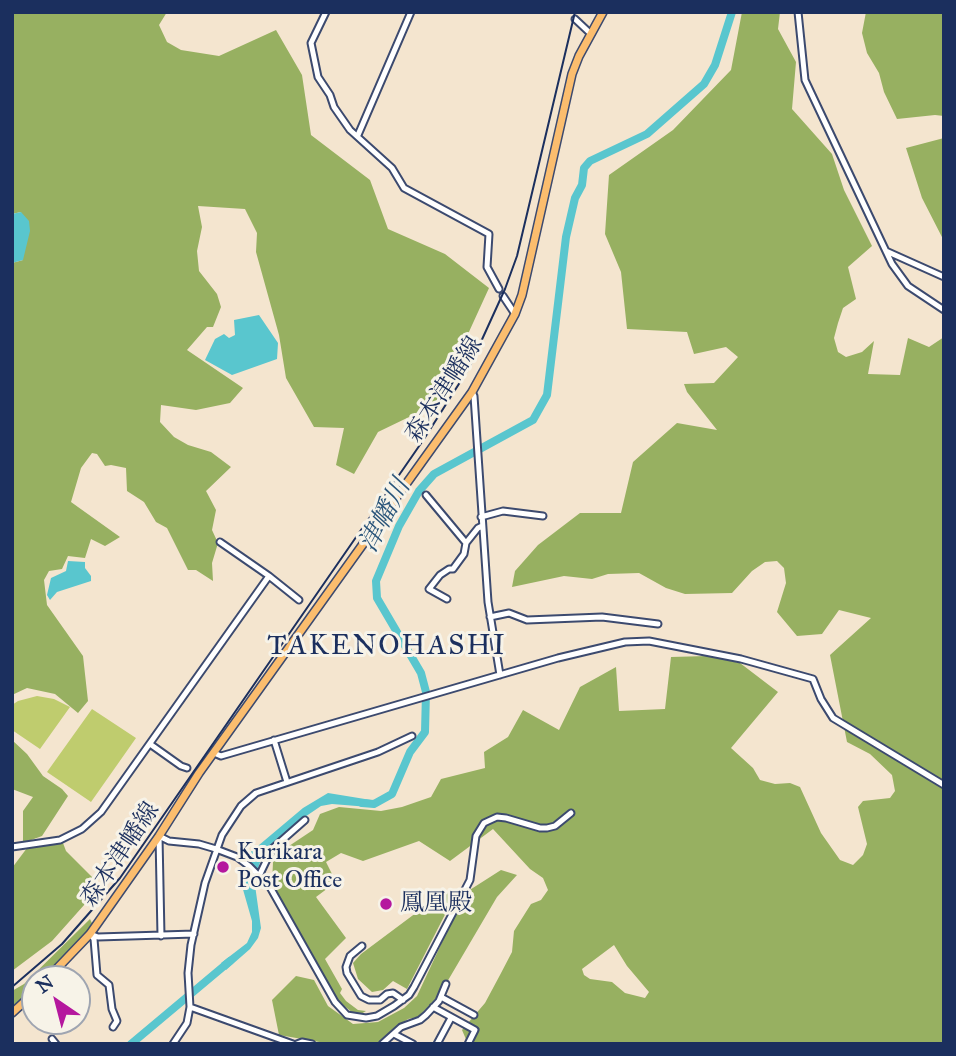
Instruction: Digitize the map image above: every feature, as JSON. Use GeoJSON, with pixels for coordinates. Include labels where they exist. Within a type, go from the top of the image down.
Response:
{"type":"FeatureCollection","features":[{"type":"Feature","properties":{"kind":"main road","name":"森本津幡線"},"geometry":{"type":"LineString","coordinates":[[60,965],[90,934],[214,753],[472,392],[515,314],[528,273],[572,74],[604,12]]}},
{"type":"Feature","properties":{"kind":"street"},"geometry":{"type":"LineString","coordinates":[[326,12],[311,43],[318,77],[330,95],[334,107],[350,130],[392,168],[404,188],[489,234],[487,267],[499,289]]}},
{"type":"Feature","properties":{"kind":"street"},"geometry":{"type":"LineString","coordinates":[[358,135],[411,12]]}},
{"type":"Feature","properties":{"kind":"street"},"geometry":{"type":"LineString","coordinates":[[798,12],[804,80],[886,251],[908,286],[944,310]]}},
{"type":"Feature","properties":{"kind":"street"},"geometry":{"type":"LineString","coordinates":[[575,19],[591,34]]}},
{"type":"Feature","properties":{"kind":"street"},"geometry":{"type":"LineString","coordinates":[[886,251],[944,277]]}},
{"type":"Feature","properties":{"kind":"street"},"geometry":{"type":"LineString","coordinates":[[503,296],[515,314]]}},
{"type":"Feature","properties":{"kind":"street"},"geometry":{"type":"LineString","coordinates":[[472,392],[490,617],[499,676]]}},
{"type":"Feature","properties":{"kind":"street"},"geometry":{"type":"LineString","coordinates":[[426,495],[466,543]]}},
{"type":"Feature","properties":{"kind":"street"},"geometry":{"type":"LineString","coordinates":[[481,517],[503,511],[542,516]]}},
{"type":"Feature","properties":{"kind":"street"},"geometry":{"type":"LineString","coordinates":[[447,599],[429,589],[440,575],[453,569],[464,554],[466,543],[478,527],[482,526]]}},
{"type":"Feature","properties":{"kind":"street"},"geometry":{"type":"LineString","coordinates":[[220,542],[299,600]]}},
{"type":"Feature","properties":{"kind":"street"},"geometry":{"type":"LineString","coordinates":[[12,847],[60,840],[82,829],[101,812],[269,576]]}},
{"type":"Feature","properties":{"kind":"street"},"geometry":{"type":"LineString","coordinates":[[490,617],[509,613],[527,620],[602,617],[658,625]]}},
{"type":"Feature","properties":{"kind":"street"},"geometry":{"type":"LineString","coordinates":[[214,753],[221,756],[558,658],[625,642],[649,641],[741,659],[813,679],[833,718],[944,785]]}},
{"type":"Feature","properties":{"kind":"street"},"geometry":{"type":"LineString","coordinates":[[173,1044],[187,1023],[194,934],[205,883],[222,835],[241,806],[256,793],[378,752],[412,736]]}},
{"type":"Feature","properties":{"kind":"street"},"geometry":{"type":"LineString","coordinates":[[274,740],[287,782]]}},
{"type":"Feature","properties":{"kind":"street"},"geometry":{"type":"LineString","coordinates":[[150,744],[187,768]]}},
{"type":"Feature","properties":{"kind":"street"},"geometry":{"type":"LineString","coordinates":[[161,936],[159,836],[169,841],[216,849],[237,858],[270,887],[335,1002],[347,1015],[366,1018],[377,1016],[403,1000],[414,987],[470,880],[479,828],[497,817],[547,828],[571,813]]}},
{"type":"Feature","properties":{"kind":"street"},"geometry":{"type":"LineString","coordinates":[[259,876],[272,849],[305,820]]}},
{"type":"Feature","properties":{"kind":"street"},"geometry":{"type":"LineString","coordinates":[[90,934],[98,937],[194,934]]}},
{"type":"Feature","properties":{"kind":"street"},"geometry":{"type":"LineString","coordinates":[[90,934],[94,939],[97,975],[109,985],[112,1009],[117,1021],[113,1027]]}},
{"type":"Feature","properties":{"kind":"street"},"geometry":{"type":"LineString","coordinates":[[362,946],[350,956],[346,967],[361,996],[369,1000],[380,1000],[393,993],[403,1000]]}},
{"type":"Feature","properties":{"kind":"street"},"geometry":{"type":"LineString","coordinates":[[382,1044],[405,1025],[420,1020],[441,997],[446,984]]}},
{"type":"Feature","properties":{"kind":"street"},"geometry":{"type":"LineString","coordinates":[[441,997],[474,1015]]}},
{"type":"Feature","properties":{"kind":"street"},"geometry":{"type":"LineString","coordinates":[[190,1007],[295,1044],[312,1044]]}},
{"type":"Feature","properties":{"kind":"street"},"geometry":{"type":"LineString","coordinates":[[433,1007],[475,1030],[468,1044]]}},
{"type":"Feature","properties":{"kind":"street"},"geometry":{"type":"LineString","coordinates":[[437,1044],[451,1018]]}},
{"type":"Feature","properties":{"kind":"street"},"geometry":{"type":"LineString","coordinates":[[394,1034],[413,1044]]}},
{"type":"Feature","properties":{"kind":"green space"},"geometry":{"type":"Polygon","coordinates":[[[12,12],[167,12],[159,25],[167,42],[181,50],[219,56],[276,30],[302,75],[311,135],[370,180],[388,229],[445,254],[489,288],[436,404],[378,432],[354,474],[336,465],[344,428],[314,427],[286,378],[279,335],[256,252],[257,233],[245,209],[198,206],[202,227],[197,251],[199,271],[217,294],[221,307],[213,327],[207,327],[187,350],[243,388],[230,403],[196,410],[161,405],[160,422],[174,437],[188,445],[211,452],[231,467],[206,491],[216,510],[212,530],[218,543],[212,563],[213,581],[196,570],[188,570],[167,528],[156,522],[144,502],[127,491],[126,468],[105,466],[97,454],[92,453],[81,468],[71,502],[120,537],[105,546],[91,539],[85,558],[68,556],[62,569],[49,571],[44,580],[47,605],[83,656],[88,701],[78,713],[55,694],[27,688],[12,695],[12,263],[23,260],[21,212],[12,214],[12,12]]]}},
{"type":"Feature","properties":{"kind":"green space"},"geometry":{"type":"Polygon","coordinates":[[[742,12],[780,12],[778,29],[796,62],[792,109],[832,154],[844,190],[872,246],[848,267],[856,299],[843,308],[834,338],[838,352],[846,357],[862,352],[874,341],[868,374],[900,375],[908,338],[929,347],[944,337],[944,1044],[468,1044],[462,1030],[485,1003],[500,975],[512,952],[514,931],[531,904],[541,900],[548,890],[543,878],[530,869],[493,829],[450,861],[419,841],[363,861],[341,853],[326,862],[336,882],[316,897],[346,938],[325,959],[346,1001],[358,1010],[366,1011],[361,1014],[353,1013],[338,1001],[272,884],[273,862],[286,848],[313,830],[320,814],[339,807],[381,811],[402,807],[431,797],[441,779],[485,768],[484,752],[508,737],[523,710],[559,730],[580,687],[616,667],[619,711],[665,709],[671,657],[707,656],[740,663],[778,692],[731,748],[753,768],[760,780],[775,784],[790,783],[800,787],[821,833],[840,860],[853,865],[863,855],[867,844],[858,807],[863,801],[890,798],[895,791],[892,775],[870,754],[847,742],[830,655],[871,618],[839,610],[822,634],[797,636],[777,612],[786,583],[784,568],[777,561],[765,562],[752,571],[732,593],[685,594],[666,588],[639,573],[608,574],[592,579],[564,576],[512,587],[515,571],[538,545],[580,513],[621,513],[633,462],[677,423],[717,430],[687,392],[684,384],[714,383],[738,357],[726,347],[694,354],[687,332],[627,329],[621,272],[605,234],[609,175],[673,130],[731,70],[742,12]],[[614,945],[582,969],[584,975],[590,979],[612,982],[625,993],[645,998],[649,992],[627,966],[614,945]]]}},
{"type":"Feature","properties":{"kind":"green space"},"geometry":{"type":"Polygon","coordinates":[[[866,12],[944,12],[944,116],[897,119],[884,92],[879,73],[867,53],[862,33],[866,12]]]}},
{"type":"Feature","properties":{"kind":"green space"},"geometry":{"type":"Polygon","coordinates":[[[944,138],[944,241],[922,198],[906,148],[944,138]]]}},
{"type":"Feature","properties":{"kind":"green space"},"geometry":{"type":"Polygon","coordinates":[[[37,696],[54,699],[70,707],[40,749],[12,730],[12,705],[37,696]]]}},
{"type":"Feature","properties":{"kind":"green space"},"geometry":{"type":"Polygon","coordinates":[[[92,709],[136,738],[91,802],[47,772],[92,709]]]}},
{"type":"Feature","properties":{"kind":"green space"},"geometry":{"type":"Polygon","coordinates":[[[12,740],[27,754],[43,776],[68,796],[42,836],[23,843],[23,811],[33,797],[12,789],[12,740]]]}},
{"type":"Feature","properties":{"kind":"green space"},"geometry":{"type":"Polygon","coordinates":[[[63,843],[66,851],[101,886],[52,941],[12,971],[12,868],[27,848],[63,843]]]}},
{"type":"Feature","properties":{"kind":"green space"},"geometry":{"type":"Polygon","coordinates":[[[501,870],[517,875],[497,897],[440,994],[418,1017],[399,1025],[378,1044],[331,1044],[279,1035],[272,1000],[296,976],[314,980],[328,1006],[353,1024],[378,1022],[404,1008],[417,996],[465,893],[501,870]]]}},
{"type":"Feature","properties":{"kind":"green space"},"geometry":{"type":"Polygon","coordinates":[[[444,892],[456,893],[407,989],[393,981],[383,990],[372,992],[358,979],[353,963],[361,954],[444,892]]]}},
{"type":"Feature","properties":{"kind":"green space"},"geometry":{"type":"Polygon","coordinates":[[[90,919],[93,925],[55,965],[43,965],[90,919]]]}},
{"type":"Feature","properties":{"kind":"green space"},"geometry":{"type":"Polygon","coordinates":[[[21,986],[21,999],[12,1007],[12,991],[21,986]]]}},
{"type":"Feature","properties":{"kind":"water"},"geometry":{"type":"Polygon","coordinates":[[[21,212],[29,221],[30,231],[23,260],[12,263],[12,214],[21,212]]]}},
{"type":"Feature","properties":{"kind":"water"},"geometry":{"type":"Polygon","coordinates":[[[259,315],[278,343],[277,359],[232,375],[205,360],[215,339],[224,334],[229,338],[235,335],[234,320],[259,315]]]}},
{"type":"Feature","properties":{"kind":"water"},"geometry":{"type":"Polygon","coordinates":[[[68,561],[85,562],[91,581],[57,592],[50,600],[47,595],[51,578],[66,571],[68,561]]]}},
{"type":"Feature","properties":{"kind":"water"},"geometry":{"type":"Polygon","coordinates":[[[328,793],[371,800],[369,807],[332,804],[321,806],[296,823],[263,855],[254,878],[261,928],[258,938],[250,949],[226,970],[221,963],[247,943],[252,932],[241,875],[246,856],[303,808],[328,793]]]}},
{"type":"Feature","properties":{"kind":"waterway","name":"津幡川"},"geometry":{"type":"LineString","coordinates":[[362,803],[374,804],[392,794],[410,752],[425,732],[426,692],[421,673],[377,598],[376,581],[399,526],[419,491],[434,474],[533,420],[547,395],[566,237],[575,198],[582,185],[584,168],[590,161],[647,134],[704,84],[715,65],[732,12]]}},
{"type":"Feature","properties":{"kind":"waterway","name":"津幡川"},"geometry":{"type":"LineString","coordinates":[[131,1044],[230,961]]}},
{"type":"Feature","properties":{"kind":"railway"},"geometry":{"type":"LineString","coordinates":[[12,987],[62,944],[120,878],[424,439],[469,368],[517,256],[575,12]]}},
{"type":"Feature","properties":{"kind":"place","name":"Kurikara Post Office"},"geometry":{"type":"Point","coordinates":[223,867]}},
{"type":"Feature","properties":{"kind":"place","name":"鳳凰殿"},"geometry":{"type":"Point","coordinates":[386,904]}},
{"type":"Feature","properties":{"kind":"district","name":"TAKENOHASHI"},"geometry":{"type":"Point","coordinates":[387,647]}}]}
